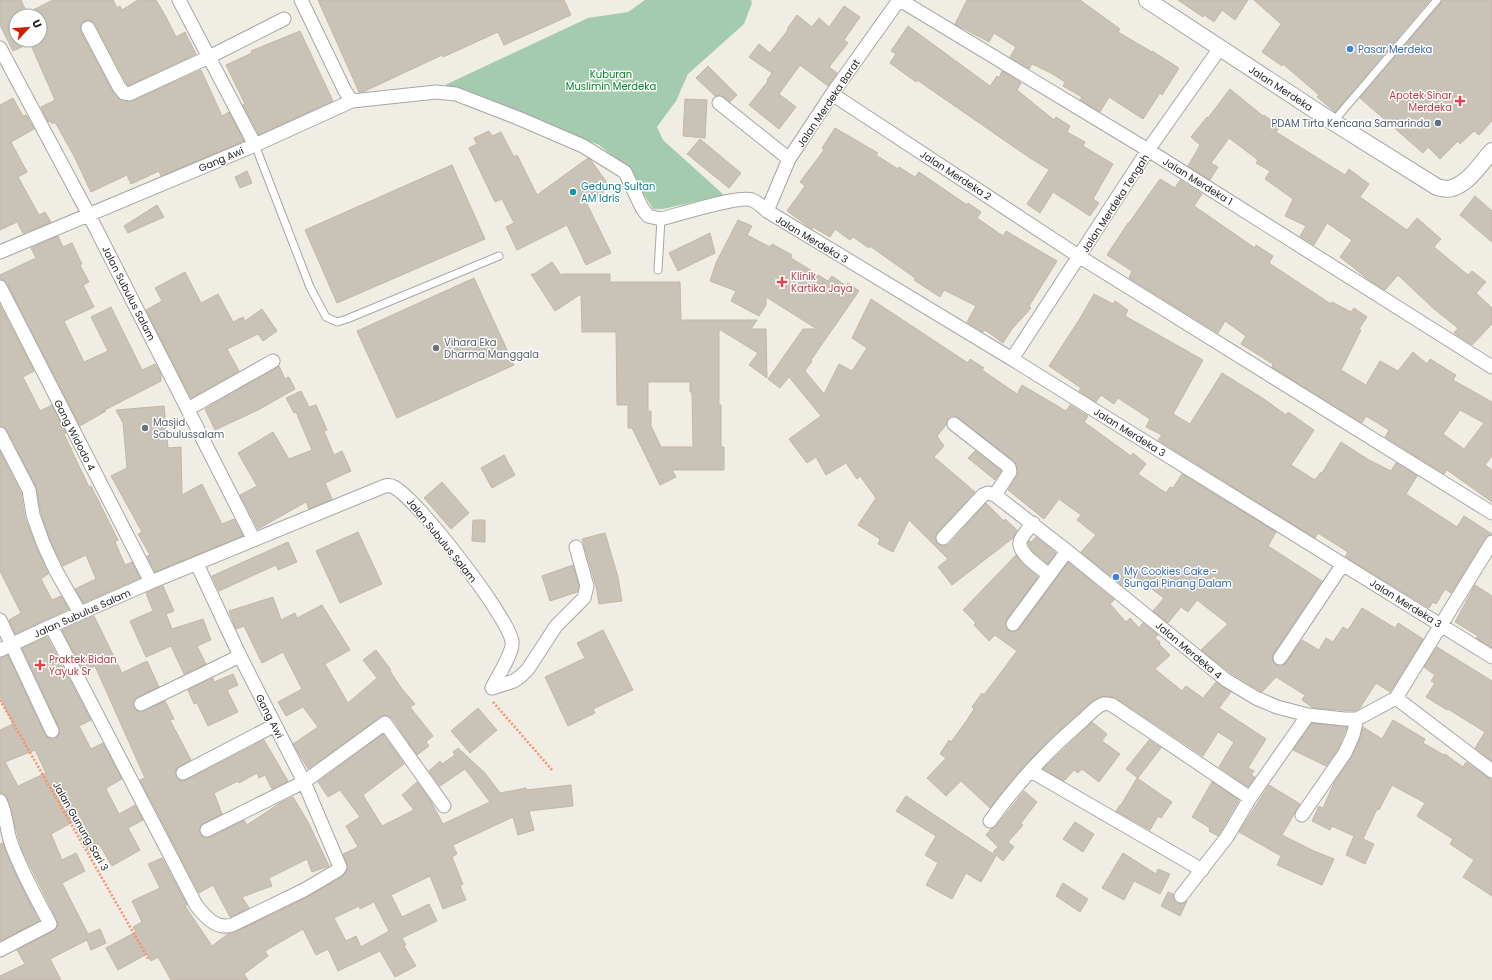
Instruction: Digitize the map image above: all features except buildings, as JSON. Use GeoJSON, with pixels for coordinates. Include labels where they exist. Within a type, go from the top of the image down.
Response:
{"type":"FeatureCollection","features":[{"type":"Feature","properties":{"kind":"street"},"geometry":{"type":"LineString","coordinates":[[179,0],[255,146]]}},
{"type":"Feature","properties":{"kind":"street"},"geometry":{"type":"LineString","coordinates":[[301,0],[345,91],[352,101]]}},
{"type":"Feature","properties":{"kind":"street","name":"Jalan Merdeka Barat"},"geometry":{"type":"LineString","coordinates":[[766,211],[790,159],[832,94],[900,0]]}},
{"type":"Feature","properties":{"kind":"street","name":"Jalan Merdeka 1"},"geometry":{"type":"LineString","coordinates":[[900,0],[1148,150],[1492,367]]}},
{"type":"Feature","properties":{"kind":"street","name":"Jalan Merdeka"},"geometry":{"type":"LineString","coordinates":[[1147,0],[1333,122],[1437,186],[1444,189],[1453,188],[1461,183],[1469,177],[1492,151]]}},
{"type":"Feature","properties":{"kind":"street"},"geometry":{"type":"LineString","coordinates":[[88,28],[119,87],[122,91],[132,93],[209,57],[284,19]]}},
{"type":"Feature","properties":{"kind":"street","name":"Jalan Subulus Salam"},"geometry":{"type":"LineString","coordinates":[[0,48],[89,215],[254,540]]}},
{"type":"Feature","properties":{"kind":"street","name":"Jalan Merdeka Tengah"},"geometry":{"type":"LineString","coordinates":[[1012,359],[1080,257],[1148,150],[1220,48]]}},
{"type":"Feature","properties":{"kind":"street","name":"Gang Awi"},"geometry":{"type":"LineString","coordinates":[[0,252],[255,146],[352,101],[436,92],[456,94],[583,146],[625,172],[642,208],[648,216],[661,219]]}},
{"type":"Feature","properties":{"kind":"street","name":"Jalan Merdeka 2"},"geometry":{"type":"LineString","coordinates":[[832,94],[1080,257],[1492,513]]}},
{"type":"Feature","properties":{"kind":"street"},"geometry":{"type":"LineString","coordinates":[[719,103],[790,159]]}},
{"type":"Feature","properties":{"kind":"street","name":"Jalan Merdeka 3"},"geometry":{"type":"LineString","coordinates":[[661,219],[737,199],[750,199],[766,211],[1012,359],[1492,657]]}},
{"type":"Feature","properties":{"kind":"street","name":"Gang Widodo 4"},"geometry":{"type":"LineString","coordinates":[[0,287],[151,582]]}},
{"type":"Feature","properties":{"kind":"street"},"geometry":{"type":"LineString","coordinates":[[188,409],[273,361]]}},
{"type":"Feature","properties":{"kind":"street"},"geometry":{"type":"LineString","coordinates":[[943,538],[984,494],[988,493],[995,495],[1010,472],[1009,467],[954,424]]}},
{"type":"Feature","properties":{"kind":"street"},"geometry":{"type":"LineString","coordinates":[[0,434],[31,493],[34,515],[44,544],[56,571],[80,613]]}},
{"type":"Feature","properties":{"kind":"street","name":"Jalan Subulus Salam"},"geometry":{"type":"LineString","coordinates":[[6,647],[151,582],[389,485],[395,487],[414,504],[493,604],[507,628],[512,640],[512,650],[492,688]]}},
{"type":"Feature","properties":{"kind":"street","name":"Jalan Merdeka 4"},"geometry":{"type":"LineString","coordinates":[[995,495],[1068,551],[1226,680],[1256,698],[1277,707],[1308,715],[1357,719]]}},
{"type":"Feature","properties":{"kind":"street"},"geometry":{"type":"LineString","coordinates":[[1033,523],[1021,540],[1020,547],[1025,555],[1050,575]]}},
{"type":"Feature","properties":{"kind":"street"},"geometry":{"type":"LineString","coordinates":[[1302,815],[1345,753],[1353,735],[1357,719],[1396,698],[1492,542]]}},
{"type":"Feature","properties":{"kind":"street"},"geometry":{"type":"LineString","coordinates":[[492,688],[514,681],[521,676],[528,669],[556,626],[584,598],[587,586],[576,547]]}},
{"type":"Feature","properties":{"kind":"street"},"geometry":{"type":"LineString","coordinates":[[1013,624],[1068,551]]}},
{"type":"Feature","properties":{"kind":"street","name":"Gang Awi"},"geometry":{"type":"LineString","coordinates":[[52,626],[196,905],[211,921],[221,926],[232,925],[304,890],[338,870],[340,867],[304,782],[240,656],[197,564]]}},
{"type":"Feature","properties":{"kind":"street"},"geometry":{"type":"LineString","coordinates":[[1280,658],[1343,564]]}},
{"type":"Feature","properties":{"kind":"street"},"geometry":{"type":"LineString","coordinates":[[0,620],[6,647],[52,731]]}},
{"type":"Feature","properties":{"kind":"street"},"geometry":{"type":"LineString","coordinates":[[141,704],[240,656]]}},
{"type":"Feature","properties":{"kind":"street"},"geometry":{"type":"LineString","coordinates":[[1396,698],[1492,771]]}},
{"type":"Feature","properties":{"kind":"street"},"geometry":{"type":"LineString","coordinates":[[990,821],[1018,785],[1066,734],[1099,706],[1106,703],[1112,705],[1250,798]]}},
{"type":"Feature","properties":{"kind":"street"},"geometry":{"type":"LineString","coordinates":[[1181,896],[1227,837],[1250,798],[1308,715]]}},
{"type":"Feature","properties":{"kind":"street"},"geometry":{"type":"LineString","coordinates":[[207,830],[304,782],[385,723],[444,806]]}},
{"type":"Feature","properties":{"kind":"street"},"geometry":{"type":"LineString","coordinates":[[183,773],[275,725]]}},
{"type":"Feature","properties":{"kind":"street"},"geometry":{"type":"LineString","coordinates":[[1031,771],[1202,870]]}},
{"type":"Feature","properties":{"kind":"street"},"geometry":{"type":"LineString","coordinates":[[0,801],[6,818],[9,837],[13,849],[21,868],[50,924],[0,950]]}},
{"type":"Feature","properties":{"kind":"lane"},"geometry":{"type":"LineString","coordinates":[[1333,122],[1437,0]]}},
{"type":"Feature","properties":{"kind":"lane"},"geometry":{"type":"LineString","coordinates":[[255,146],[310,286],[326,317],[334,322],[347,319],[499,256]]}},
{"type":"Feature","properties":{"kind":"lane"},"geometry":{"type":"LineString","coordinates":[[658,270],[661,219]]}},
{"type":"Feature","properties":{"kind":"path"},"geometry":{"type":"LineString","coordinates":[[492,688],[491,697],[495,704],[553,771]]}},
{"type":"Feature","properties":{"kind":"path","name":"Jalan Gunung Sari 3"},"geometry":{"type":"LineString","coordinates":[[0,700],[149,960]]}},
{"type":"Feature","properties":{"kind":"green space","name":"Kuburan Muslimin Merdeka"},"geometry":{"type":"Polygon","coordinates":[[[645,0],[751,0],[752,3],[744,24],[688,74],[676,101],[657,127],[663,140],[724,195],[663,209],[653,209],[628,169],[599,145],[445,85],[588,18],[628,12],[645,0]]]}},
{"type":"Feature","properties":{"kind":"place","name":"Pasar Merdeka"},"geometry":{"type":"Point","coordinates":[1350,49]}},
{"type":"Feature","properties":{"kind":"place","name":"Apotek Sinar Merdeka"},"geometry":{"type":"Point","coordinates":[1460,101]}},
{"type":"Feature","properties":{"kind":"place","name":"PDAM Tirta Kencana Samarinda"},"geometry":{"type":"Point","coordinates":[1438,123]}},
{"type":"Feature","properties":{"kind":"place","name":"Gedung Sultan AM Idris"},"geometry":{"type":"Point","coordinates":[573,192]}},
{"type":"Feature","properties":{"kind":"place","name":"Klinik Kartika Jaya"},"geometry":{"type":"Point","coordinates":[782,282]}},
{"type":"Feature","properties":{"kind":"place","name":"Vihara Eka Dharma Manggala"},"geometry":{"type":"Point","coordinates":[436,348]}},
{"type":"Feature","properties":{"kind":"place","name":"Masjid Sabulussalam"},"geometry":{"type":"Point","coordinates":[145,428]}},
{"type":"Feature","properties":{"kind":"place","name":"My Cookies Cake - Sungai Pinang Dalam"},"geometry":{"type":"Point","coordinates":[1116,577]}},
{"type":"Feature","properties":{"kind":"place","name":"Praktek Bidan Yayuk Sr"},"geometry":{"type":"Point","coordinates":[40,665]}}]}
